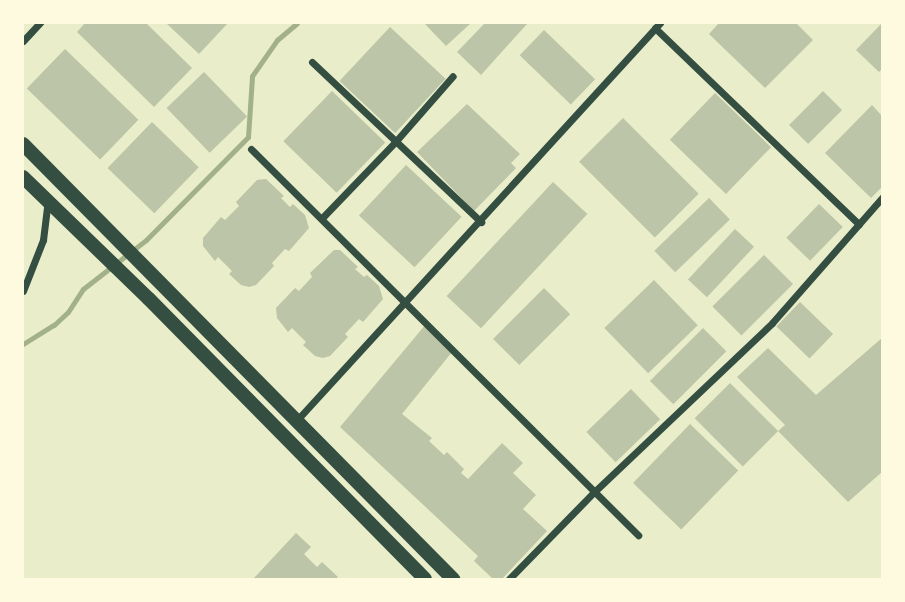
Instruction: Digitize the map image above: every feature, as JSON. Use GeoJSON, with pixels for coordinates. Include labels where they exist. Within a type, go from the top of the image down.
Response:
{"type":"FeatureCollection","features":[{"type":"Feature","properties":{"kind":"main road"},"geometry":{"type":"LineString","coordinates":[[23,144],[161,280],[453,579]]}},
{"type":"Feature","properties":{"kind":"main road"},"geometry":{"type":"LineString","coordinates":[[23,177],[149,299],[425,579]]}},
{"type":"Feature","properties":{"kind":"street"},"geometry":{"type":"LineString","coordinates":[[23,41],[40,23]]}},
{"type":"Feature","properties":{"kind":"street"},"geometry":{"type":"LineString","coordinates":[[297,421],[658,26],[859,224]]}},
{"type":"Feature","properties":{"kind":"street"},"geometry":{"type":"LineString","coordinates":[[312,62],[481,222]]}},
{"type":"Feature","properties":{"kind":"street"},"geometry":{"type":"LineString","coordinates":[[322,218],[396,141],[453,76]]}},
{"type":"Feature","properties":{"kind":"street"},"geometry":{"type":"LineString","coordinates":[[251,149],[406,300],[638,536]]}},
{"type":"Feature","properties":{"kind":"street"},"geometry":{"type":"LineString","coordinates":[[509,579],[593,493],[772,323],[882,198]]}},
{"type":"Feature","properties":{"kind":"street"},"geometry":{"type":"LineString","coordinates":[[23,290],[43,240],[48,201]]}},
{"type":"Feature","properties":{"kind":"building"},"geometry":{"type":"Polygon","coordinates":[[[85,23],[146,23],[192,68],[154,107],[77,32],[85,23]]]}},
{"type":"Feature","properties":{"kind":"building"},"geometry":{"type":"Polygon","coordinates":[[[166,23],[228,23],[199,54],[166,23]]]}},
{"type":"Feature","properties":{"kind":"building"},"geometry":{"type":"Polygon","coordinates":[[[424,23],[471,23],[446,46],[424,23]]]}},
{"type":"Feature","properties":{"kind":"building"},"geometry":{"type":"Polygon","coordinates":[[[485,23],[527,24],[481,75],[457,52],[485,23]]]}},
{"type":"Feature","properties":{"kind":"building"},"geometry":{"type":"Polygon","coordinates":[[[719,23],[796,23],[813,40],[765,88],[709,34],[719,23]]]}},
{"type":"Feature","properties":{"kind":"building"},"geometry":{"type":"Polygon","coordinates":[[[882,23],[882,69],[879,72],[856,50],[882,23]]]}},
{"type":"Feature","properties":{"kind":"building"},"geometry":{"type":"Polygon","coordinates":[[[390,27],[446,79],[395,133],[340,81],[390,27]]]}},
{"type":"Feature","properties":{"kind":"building"},"geometry":{"type":"Polygon","coordinates":[[[544,30],[595,79],[571,104],[520,55],[544,30]]]}},
{"type":"Feature","properties":{"kind":"building"},"geometry":{"type":"Polygon","coordinates":[[[65,49],[138,120],[100,159],[27,89],[65,49]]]}},
{"type":"Feature","properties":{"kind":"building"},"geometry":{"type":"Polygon","coordinates":[[[204,72],[247,117],[210,153],[167,108],[204,72]]]}},
{"type":"Feature","properties":{"kind":"building"},"geometry":{"type":"Polygon","coordinates":[[[332,91],[385,142],[337,193],[283,141],[332,91]]]}},
{"type":"Feature","properties":{"kind":"building"},"geometry":{"type":"Polygon","coordinates":[[[823,91],[842,110],[808,144],[789,125],[823,91]]]}},
{"type":"Feature","properties":{"kind":"building"},"geometry":{"type":"Polygon","coordinates":[[[715,93],[771,147],[726,194],[670,140],[715,93]]]}},
{"type":"Feature","properties":{"kind":"building"},"geometry":{"type":"Polygon","coordinates":[[[467,104],[520,154],[511,163],[516,168],[474,211],[417,152],[467,104]]]}},
{"type":"Feature","properties":{"kind":"building"},"geometry":{"type":"Polygon","coordinates":[[[872,105],[882,116],[882,187],[871,198],[825,153],[872,105]]]}},
{"type":"Feature","properties":{"kind":"building"},"geometry":{"type":"Polygon","coordinates":[[[623,118],[699,194],[655,238],[579,162],[623,118]]]}},
{"type":"Feature","properties":{"kind":"building"},"geometry":{"type":"Polygon","coordinates":[[[152,122],[199,167],[154,213],[108,168],[152,122]]]}},
{"type":"Feature","properties":{"kind":"building"},"geometry":{"type":"Polygon","coordinates":[[[406,165],[462,217],[415,267],[359,215],[406,165]]]}},
{"type":"Feature","properties":{"kind":"building"},"geometry":{"type":"Polygon","coordinates":[[[266,179],[284,196],[281,198],[290,207],[293,204],[305,215],[309,228],[289,251],[285,249],[256,285],[249,287],[241,285],[229,274],[232,271],[218,257],[215,261],[203,246],[203,238],[221,217],[225,220],[239,206],[236,202],[257,180],[266,179]]]}},
{"type":"Feature","properties":{"kind":"building"},"geometry":{"type":"Polygon","coordinates":[[[553,182],[587,214],[481,328],[447,296],[553,182]]]}},
{"type":"Feature","properties":{"kind":"building"},"geometry":{"type":"Polygon","coordinates":[[[709,198],[730,220],[675,272],[654,251],[709,198]]]}},
{"type":"Feature","properties":{"kind":"building"},"geometry":{"type":"Polygon","coordinates":[[[819,204],[843,227],[810,261],[786,238],[819,204]]]}},
{"type":"Feature","properties":{"kind":"building"},"geometry":{"type":"Polygon","coordinates":[[[735,229],[754,247],[707,297],[688,279],[735,229]]]}},
{"type":"Feature","properties":{"kind":"building"},"geometry":{"type":"Polygon","coordinates":[[[334,250],[340,250],[358,267],[355,269],[379,286],[383,299],[363,322],[359,319],[345,334],[348,337],[330,356],[323,358],[315,356],[303,345],[306,342],[292,328],[288,332],[277,318],[276,308],[295,288],[299,291],[312,277],[310,273],[334,250]]]}},
{"type":"Feature","properties":{"kind":"building"},"geometry":{"type":"Polygon","coordinates":[[[764,255],[793,284],[741,336],[712,307],[764,255]]]}},
{"type":"Feature","properties":{"kind":"building"},"geometry":{"type":"Polygon","coordinates":[[[654,280],[698,325],[648,373],[604,328],[654,280]]]}},
{"type":"Feature","properties":{"kind":"building"},"geometry":{"type":"Polygon","coordinates":[[[544,288],[570,314],[519,365],[493,339],[544,288]]]}},
{"type":"Feature","properties":{"kind":"building"},"geometry":{"type":"Polygon","coordinates":[[[800,302],[833,334],[809,358],[776,326],[800,302]]]}},
{"type":"Feature","properties":{"kind":"building"},"geometry":{"type":"Polygon","coordinates":[[[426,324],[452,352],[402,414],[432,438],[429,441],[444,455],[447,452],[464,469],[461,473],[468,479],[502,443],[523,463],[513,473],[536,495],[523,509],[547,531],[502,579],[493,579],[474,561],[478,556],[340,427],[426,324]]]}},
{"type":"Feature","properties":{"kind":"building"},"geometry":{"type":"Polygon","coordinates":[[[703,328],[726,351],[673,404],[650,381],[703,328]]]}},
{"type":"Feature","properties":{"kind":"building"},"geometry":{"type":"Polygon","coordinates":[[[882,338],[882,472],[848,502],[778,431],[785,425],[737,377],[768,348],[816,395],[882,338]]]}},
{"type":"Feature","properties":{"kind":"building"},"geometry":{"type":"Polygon","coordinates":[[[730,383],[778,431],[743,466],[695,418],[730,383]]]}},
{"type":"Feature","properties":{"kind":"building"},"geometry":{"type":"Polygon","coordinates":[[[631,389],[660,419],[616,462],[586,432],[631,389]]]}},
{"type":"Feature","properties":{"kind":"building"},"geometry":{"type":"Polygon","coordinates":[[[690,424],[738,471],[681,530],[633,483],[690,424]]]}},
{"type":"Feature","properties":{"kind":"building"},"geometry":{"type":"Polygon","coordinates":[[[296,533],[311,547],[304,554],[317,567],[322,562],[338,577],[253,579],[296,533]]]}},
{"type":"Feature","properties":{"kind":"waterway"},"geometry":{"type":"LineString","coordinates":[[23,344],[54,325],[68,312],[83,289],[146,240],[248,137],[252,76],[277,40],[297,23]]}}]}
